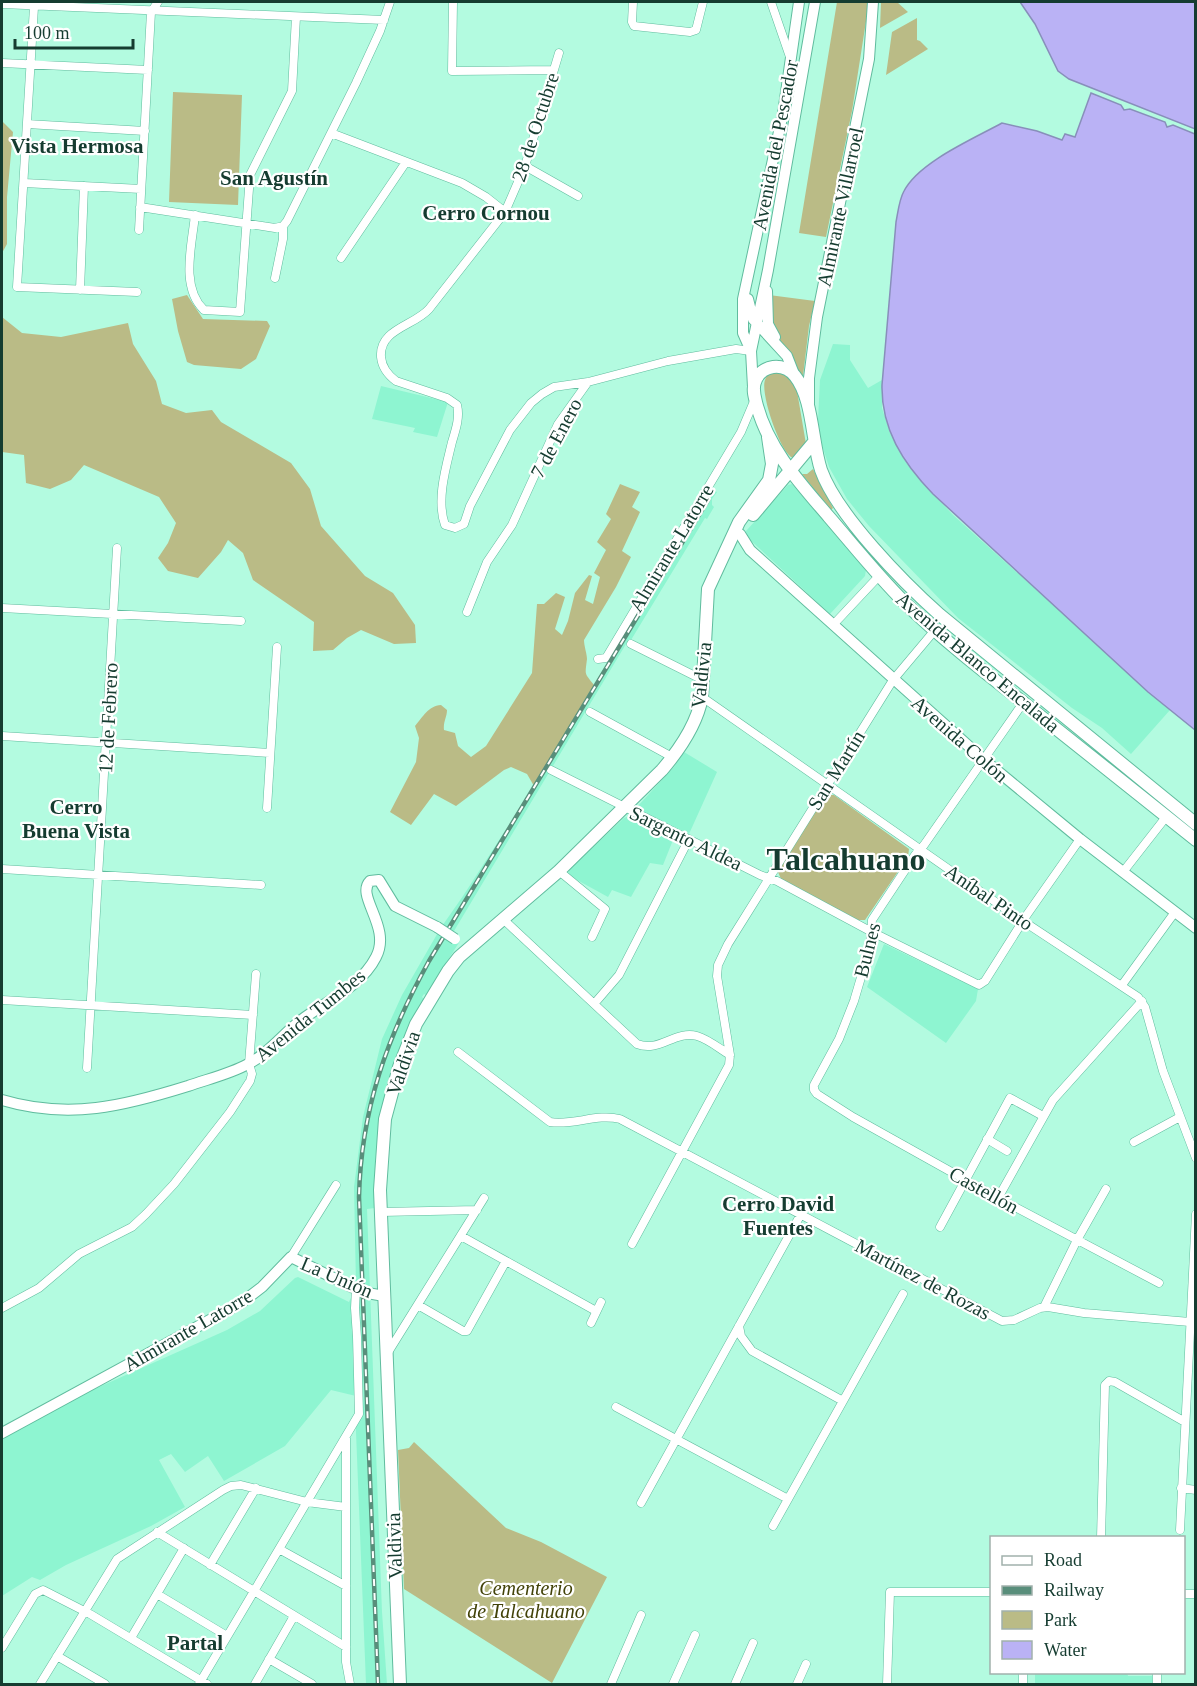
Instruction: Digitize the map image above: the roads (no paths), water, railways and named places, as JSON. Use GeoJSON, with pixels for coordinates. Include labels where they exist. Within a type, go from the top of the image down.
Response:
{"type":"FeatureCollection","features":[{"type":"Feature","properties":{"kind":"main road","name":"Avenida del Pescador"},"geometry":{"type":"LineString","coordinates":[[751,351],[745,341],[741,323],[743,299],[783,113],[799,2]]}},
{"type":"Feature","properties":{"kind":"main road"},"geometry":{"type":"LineString","coordinates":[[757,324],[815,2]]}},
{"type":"Feature","properties":{"kind":"main road","name":"Almirante Villarroel"},"geometry":{"type":"LineString","coordinates":[[809,412],[809,378],[817,317],[870,59],[873,2]]}},
{"type":"Feature","properties":{"kind":"main road"},"geometry":{"type":"LineString","coordinates":[[768,270],[768,324],[787,356]]}},
{"type":"Feature","properties":{"kind":"main road"},"geometry":{"type":"LineString","coordinates":[[747,287],[749,309],[757,324]]}},
{"type":"Feature","properties":{"kind":"main road","name":"Avenida Blanco Encalada"},"geometry":{"type":"LineString","coordinates":[[757,324],[751,351],[754,395],[768,436],[791,470],[879,576],[935,630],[1196,840]]}},
{"type":"Feature","properties":{"kind":"main road","name":"Avenida Blanco Encalada"},"geometry":{"type":"LineString","coordinates":[[757,324],[787,356],[803,390],[825,480],[840,506],[905,580],[953,626],[1191,820]]}},
{"type":"Feature","properties":{"kind":"main road"},"geometry":{"type":"LineString","coordinates":[[754,395],[756,381],[765,370],[783,367],[794,374]]}},
{"type":"Feature","properties":{"kind":"main road","name":"Valdivia"},"geometry":{"type":"LineString","coordinates":[[400,1684],[381,1212],[384,1126],[393,1086],[402,1056],[416,1024],[456,960],[559,871],[624,807],[672,757],[696,719],[704,680],[706,597],[710,582],[770,475],[771,457],[768,436]]}},
{"type":"Feature","properties":{"kind":"main road","name":"Valdivia"},"geometry":{"type":"LineString","coordinates":[[738,530],[814,442]]}},
{"type":"Feature","properties":{"kind":"main road","name":"Avenida Colón"},"geometry":{"type":"LineString","coordinates":[[738,530],[747,546],[983,759],[1080,839],[1196,928]]}},
{"type":"Feature","properties":{"kind":"main road"},"geometry":{"type":"LineString","coordinates":[[935,630],[953,626]]}},
{"type":"Feature","properties":{"kind":"main road"},"geometry":{"type":"LineString","coordinates":[[1023,702],[1027,694],[1026,685]]}},
{"type":"Feature","properties":{"kind":"main road"},"geometry":{"type":"LineString","coordinates":[[1166,817],[1191,820]]}},
{"type":"Feature","properties":{"kind":"main road","name":"Avenida Tumbes"},"geometry":{"type":"LineString","coordinates":[[2,1100],[52,1110],[73,1111],[115,1105],[216,1077],[249,1064],[264,1054],[292,1026],[357,981],[373,962],[380,950],[381,934],[378,921],[365,895],[366,886],[370,881],[379,880],[392,903],[399,909],[437,927],[470,949]]}},
{"type":"Feature","properties":{"kind":"main road","name":"La Unión"},"geometry":{"type":"LineString","coordinates":[[291,1257],[356,1288],[384,1296]]}},
{"type":"Feature","properties":{"kind":"main road","name":"Almirante Latorre"},"geometry":{"type":"LineString","coordinates":[[2,1433],[241,1303],[262,1287],[291,1257]]}},
{"type":"Feature","properties":{"kind":"street"},"geometry":{"type":"LineString","coordinates":[[139,230],[151,12],[158,2]]}},
{"type":"Feature","properties":{"kind":"street"},"geometry":{"type":"LineString","coordinates":[[140,207],[275,228],[283,226],[331,133],[384,20],[390,2]]}},
{"type":"Feature","properties":{"kind":"street"},"geometry":{"type":"LineString","coordinates":[[453,2],[452,71],[553,70]]}},
{"type":"Feature","properties":{"kind":"street"},"geometry":{"type":"LineString","coordinates":[[633,2],[633,24],[637,27],[694,31],[703,2]]}},
{"type":"Feature","properties":{"kind":"street"},"geometry":{"type":"LineString","coordinates":[[771,2],[791,61]]}},
{"type":"Feature","properties":{"kind":"street"},"geometry":{"type":"LineString","coordinates":[[2,4],[384,20]]}},
{"type":"Feature","properties":{"kind":"street"},"geometry":{"type":"LineString","coordinates":[[34,7],[17,287],[137,292]]}},
{"type":"Feature","properties":{"kind":"street"},"geometry":{"type":"LineString","coordinates":[[195,215],[189,277],[193,295],[204,310],[240,312],[251,171],[292,91],[296,17]]}},
{"type":"Feature","properties":{"kind":"street","name":"28 de Octubre"},"geometry":{"type":"LineString","coordinates":[[559,53],[525,166],[505,212],[429,309],[418,320],[388,336],[382,346],[383,365],[396,381],[447,398],[457,405],[458,419],[446,466],[442,516],[445,525],[455,528],[464,524],[470,506],[510,430],[531,403],[554,387],[588,382]]}},
{"type":"Feature","properties":{"kind":"street"},"geometry":{"type":"LineString","coordinates":[[2,63],[148,70]]}},
{"type":"Feature","properties":{"kind":"street"},"geometry":{"type":"LineString","coordinates":[[27,124],[145,131]]}},
{"type":"Feature","properties":{"kind":"street"},"geometry":{"type":"LineString","coordinates":[[331,133],[468,186],[505,212]]}},
{"type":"Feature","properties":{"kind":"street"},"geometry":{"type":"LineString","coordinates":[[341,258],[406,162]]}},
{"type":"Feature","properties":{"kind":"street"},"geometry":{"type":"LineString","coordinates":[[525,166],[578,196]]}},
{"type":"Feature","properties":{"kind":"street"},"geometry":{"type":"LineString","coordinates":[[24,183],[141,189]]}},
{"type":"Feature","properties":{"kind":"street"},"geometry":{"type":"LineString","coordinates":[[80,290],[84,186]]}},
{"type":"Feature","properties":{"kind":"street"},"geometry":{"type":"LineString","coordinates":[[275,278],[283,239],[283,226]]}},
{"type":"Feature","properties":{"kind":"street","name":"7 de Enero"},"geometry":{"type":"LineString","coordinates":[[467,612],[487,562],[513,525],[554,432],[568,407],[588,382],[668,361],[736,350],[751,351]]}},
{"type":"Feature","properties":{"kind":"street","name":"Almirante Latorre"},"geometry":{"type":"LineString","coordinates":[[598,659],[606,658],[741,432],[754,395]]}},
{"type":"Feature","properties":{"kind":"street","name":"Almirante Latorre"},"geometry":{"type":"LineString","coordinates":[[741,432],[760,417]]}},
{"type":"Feature","properties":{"kind":"street","name":"12 de Febrero"},"geometry":{"type":"LineString","coordinates":[[87,1068],[117,548]]}},
{"type":"Feature","properties":{"kind":"street"},"geometry":{"type":"LineString","coordinates":[[833,625],[879,576]]}},
{"type":"Feature","properties":{"kind":"street"},"geometry":{"type":"LineString","coordinates":[[2,608],[241,621]]}},
{"type":"Feature","properties":{"kind":"street","name":"San Martín"},"geometry":{"type":"LineString","coordinates":[[632,1244],[728,1067],[730,1055],[717,970],[731,938],[893,680],[935,630]]}},
{"type":"Feature","properties":{"kind":"street"},"geometry":{"type":"LineString","coordinates":[[631,644],[704,680]]}},
{"type":"Feature","properties":{"kind":"street"},"geometry":{"type":"LineString","coordinates":[[267,808],[277,647]]}},
{"type":"Feature","properties":{"kind":"street","name":"Aníbal Pinto"},"geometry":{"type":"LineString","coordinates":[[702,697],[828,783],[920,850],[1122,985],[1142,1001]]}},
{"type":"Feature","properties":{"kind":"street","name":"Bulnes"},"geometry":{"type":"LineString","coordinates":[[814,1090],[854,1001],[870,947],[872,920],[1023,702]]}},
{"type":"Feature","properties":{"kind":"street"},"geometry":{"type":"LineString","coordinates":[[590,712],[672,757]]}},
{"type":"Feature","properties":{"kind":"street"},"geometry":{"type":"LineString","coordinates":[[2,736],[270,753]]}},
{"type":"Feature","properties":{"kind":"street","name":"Sargento Aldea"},"geometry":{"type":"LineString","coordinates":[[551,770],[976,984],[981,985],[1023,921]]}},
{"type":"Feature","properties":{"kind":"street"},"geometry":{"type":"LineString","coordinates":[[1123,872],[1166,817]]}},
{"type":"Feature","properties":{"kind":"street"},"geometry":{"type":"LineString","coordinates":[[594,1004],[619,975],[689,839]]}},
{"type":"Feature","properties":{"kind":"street"},"geometry":{"type":"LineString","coordinates":[[1023,921],[1080,839]]}},
{"type":"Feature","properties":{"kind":"street"},"geometry":{"type":"LineString","coordinates":[[2,869],[261,885]]}},
{"type":"Feature","properties":{"kind":"street"},"geometry":{"type":"LineString","coordinates":[[559,871],[605,908],[592,937]]}},
{"type":"Feature","properties":{"kind":"street"},"geometry":{"type":"LineString","coordinates":[[1122,985],[1175,912]]}},
{"type":"Feature","properties":{"kind":"street"},"geometry":{"type":"LineString","coordinates":[[504,920],[640,1046],[654,1047],[682,1036],[693,1035],[730,1055]]}},
{"type":"Feature","properties":{"kind":"street"},"geometry":{"type":"LineString","coordinates":[[2,1308],[39,1288],[79,1254],[132,1227],[200,1152],[240,1098],[251,1077],[249,1064],[256,974]]}},
{"type":"Feature","properties":{"kind":"street"},"geometry":{"type":"LineString","coordinates":[[2,1000],[253,1015]]}},
{"type":"Feature","properties":{"kind":"street"},"geometry":{"type":"LineString","coordinates":[[998,1198],[1043,1116],[1062,1089],[1142,1001]]}},
{"type":"Feature","properties":{"kind":"street"},"geometry":{"type":"LineString","coordinates":[[1142,1001],[1163,1071],[1196,1158]]}},
{"type":"Feature","properties":{"kind":"street","name":"Martínez de Rozas"},"geometry":{"type":"LineString","coordinates":[[458,1052],[550,1122],[614,1118],[683,1151],[1002,1321],[1014,1320],[1044,1307]]}},
{"type":"Feature","properties":{"kind":"street","name":"Castellón"},"geometry":{"type":"LineString","coordinates":[[814,1090],[817,1095],[852,1117],[998,1198],[1159,1282]]}},
{"type":"Feature","properties":{"kind":"street"},"geometry":{"type":"LineString","coordinates":[[940,1227],[1010,1098],[1043,1116]]}},
{"type":"Feature","properties":{"kind":"street"},"geometry":{"type":"LineString","coordinates":[[1134,1142],[1180,1117]]}},
{"type":"Feature","properties":{"kind":"street"},"geometry":{"type":"LineString","coordinates":[[987,1139],[1007,1151]]}},
{"type":"Feature","properties":{"kind":"street","name":"Almirante Latorre"},"geometry":{"type":"LineString","coordinates":[[291,1257],[336,1185]]}},
{"type":"Feature","properties":{"kind":"street"},"geometry":{"type":"LineString","coordinates":[[1106,1189],[1077,1240],[1044,1307],[1190,1322]]}},
{"type":"Feature","properties":{"kind":"street"},"geometry":{"type":"LineString","coordinates":[[387,1356],[484,1198]]}},
{"type":"Feature","properties":{"kind":"street"},"geometry":{"type":"LineString","coordinates":[[381,1212],[477,1209]]}},
{"type":"Feature","properties":{"kind":"street"},"geometry":{"type":"LineString","coordinates":[[641,1503],[801,1214]]}},
{"type":"Feature","properties":{"kind":"street"},"geometry":{"type":"LineString","coordinates":[[1180,1530],[1196,1214]]}},
{"type":"Feature","properties":{"kind":"street"},"geometry":{"type":"LineString","coordinates":[[461,1236],[596,1311]]}},
{"type":"Feature","properties":{"kind":"street"},"geometry":{"type":"LineString","coordinates":[[418,1305],[467,1331],[506,1261]]}},
{"type":"Feature","properties":{"kind":"street"},"geometry":{"type":"LineString","coordinates":[[2,1648],[35,1594],[40,1590],[130,1638],[202,1683],[227,1636],[359,1414],[356,1288]]}},
{"type":"Feature","properties":{"kind":"street"},"geometry":{"type":"LineString","coordinates":[[773,1526],[903,1294]]}},
{"type":"Feature","properties":{"kind":"street"},"geometry":{"type":"LineString","coordinates":[[591,1323],[601,1302]]}},
{"type":"Feature","properties":{"kind":"street"},"geometry":{"type":"LineString","coordinates":[[740,1325],[738,1328],[741,1336],[752,1351],[843,1401]]}},
{"type":"Feature","properties":{"kind":"street"},"geometry":{"type":"LineString","coordinates":[[1101,1536],[1104,1390],[1107,1383],[1115,1382],[1185,1422]]}},
{"type":"Feature","properties":{"kind":"street"},"geometry":{"type":"LineString","coordinates":[[615,1407],[788,1499]]}},
{"type":"Feature","properties":{"kind":"street"},"geometry":{"type":"LineString","coordinates":[[346,1437],[346,1647],[350,1684]]}},
{"type":"Feature","properties":{"kind":"street"},"geometry":{"type":"LineString","coordinates":[[40,1684],[117,1559],[231,1486],[242,1485],[308,1502],[346,1507]]}},
{"type":"Feature","properties":{"kind":"street"},"geometry":{"type":"LineString","coordinates":[[210,1565],[256,1488]]}},
{"type":"Feature","properties":{"kind":"street"},"geometry":{"type":"LineString","coordinates":[[1181,1488],[1196,1490]]}},
{"type":"Feature","properties":{"kind":"street"},"geometry":{"type":"LineString","coordinates":[[157,1532],[346,1647]]}},
{"type":"Feature","properties":{"kind":"street"},"geometry":{"type":"LineString","coordinates":[[130,1638],[184,1548]]}},
{"type":"Feature","properties":{"kind":"street"},"geometry":{"type":"LineString","coordinates":[[279,1549],[346,1586]]}},
{"type":"Feature","properties":{"kind":"street"},"geometry":{"type":"LineString","coordinates":[[887,1684],[890,1592],[990,1592]]}},
{"type":"Feature","properties":{"kind":"street"},"geometry":{"type":"LineString","coordinates":[[157,1594],[227,1636]]}},
{"type":"Feature","properties":{"kind":"street"},"geometry":{"type":"LineString","coordinates":[[611,1684],[640,1615]]}},
{"type":"Feature","properties":{"kind":"street"},"geometry":{"type":"LineString","coordinates":[[255,1684],[294,1616]]}},
{"type":"Feature","properties":{"kind":"street"},"geometry":{"type":"LineString","coordinates":[[673,1684],[695,1635]]}},
{"type":"Feature","properties":{"kind":"street"},"geometry":{"type":"LineString","coordinates":[[735,1684],[753,1643]]}},
{"type":"Feature","properties":{"kind":"street"},"geometry":{"type":"LineString","coordinates":[[57,1656],[105,1684]]}},
{"type":"Feature","properties":{"kind":"street"},"geometry":{"type":"LineString","coordinates":[[269,1659],[312,1684]]}},
{"type":"Feature","properties":{"kind":"street"},"geometry":{"type":"LineString","coordinates":[[797,1684],[806,1664]]}},
{"type":"Feature","properties":{"kind":"water"},"geometry":{"type":"Polygon","coordinates":[[[1020,2],[1195,2],[1195,129],[1069,79],[1058,71],[1035,24],[1020,2]]]}},
{"type":"Feature","properties":{"kind":"water"},"geometry":{"type":"Polygon","coordinates":[[[1091,93],[1121,105],[1124,110],[1130,109],[1165,122],[1167,127],[1173,125],[1195,134],[1195,730],[1148,692],[933,494],[903,457],[885,416],[882,385],[896,222],[900,202],[911,180],[934,161],[1002,123],[1037,131],[1062,140],[1065,134],[1075,137],[1091,93]]]}},
{"type":"Feature","properties":{"kind":"railway"},"geometry":{"type":"LineString","coordinates":[[378,1684],[359,1197],[365,1134],[379,1074],[401,1018],[429,961],[708,500]]}},
{"type":"Feature","properties":{"kind":"district","name":"Vista Hermosa"},"geometry":{"type":"Point","coordinates":[77,146]}},
{"type":"Feature","properties":{"kind":"district","name":"San Agustín"},"geometry":{"type":"Point","coordinates":[274,178]}},
{"type":"Feature","properties":{"kind":"district","name":"Cerro Cornou"},"geometry":{"type":"Point","coordinates":[486,213]}},
{"type":"Feature","properties":{"kind":"district","name":"Cerro Buena Vista"},"geometry":{"type":"Point","coordinates":[76,819]}},
{"type":"Feature","properties":{"kind":"district","name":"Talcahuano"},"geometry":{"type":"Point","coordinates":[846,859]}},
{"type":"Feature","properties":{"kind":"district","name":"Cerro David Fuentes"},"geometry":{"type":"Point","coordinates":[778,1216]}},
{"type":"Feature","properties":{"kind":"district","name":"Partal"},"geometry":{"type":"Point","coordinates":[195,1643]}},
{"type":"Feature","properties":{"kind":"park label","name":"Cementerio de Talcahuano"},"geometry":{"type":"Point","coordinates":[526,1600]}}]}
